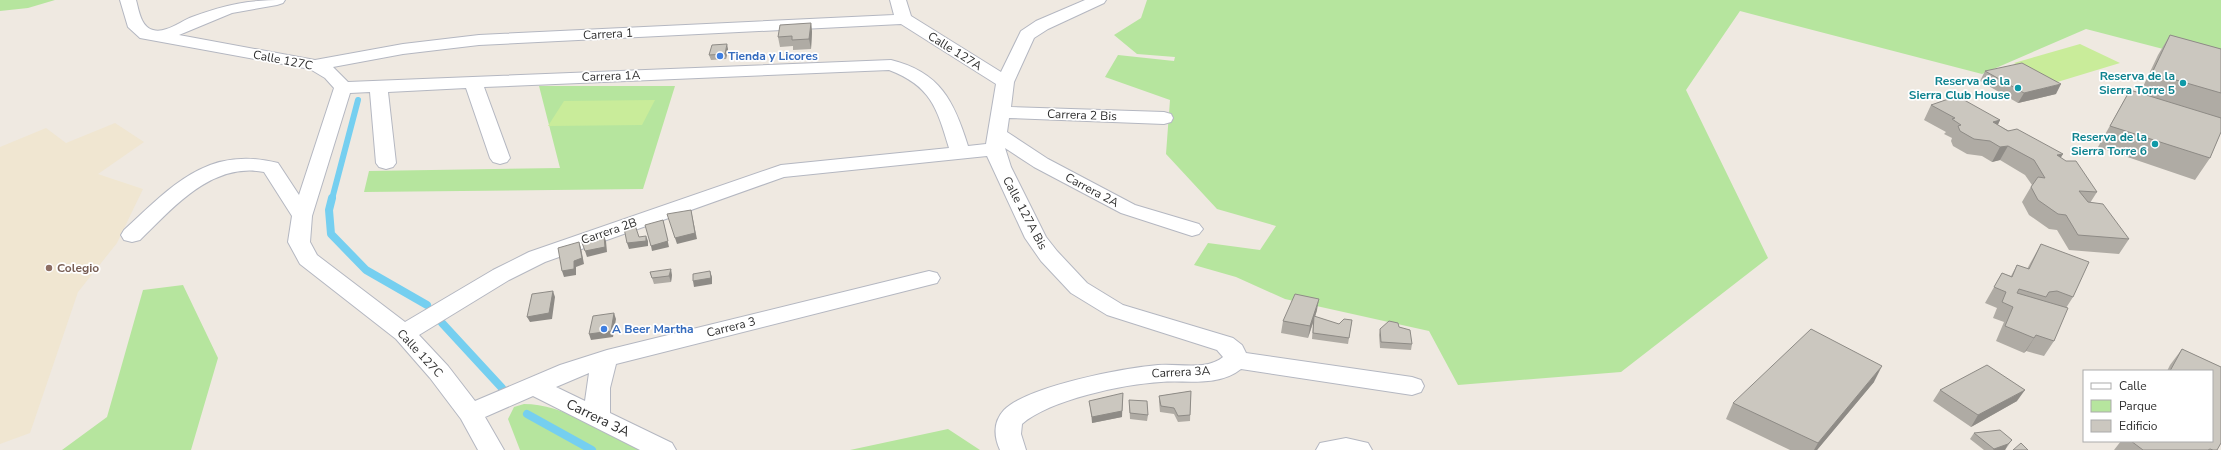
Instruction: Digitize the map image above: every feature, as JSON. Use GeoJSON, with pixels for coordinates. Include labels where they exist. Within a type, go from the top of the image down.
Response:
{"type":"FeatureCollection","features":[{"type":"Feature","properties":{"kind":"street","name":"Calle 127C"},"geometry":{"type":"LineString","coordinates":[[128,0],[136,27],[146,34],[315,66],[329,71],[338,78],[343,88],[302,216],[299,242],[308,259],[404,333],[439,372],[470,413],[491,450]]}},
{"type":"Feature","properties":{"kind":"street"},"geometry":{"type":"LineString","coordinates":[[162,38],[193,22],[228,9],[277,0]]}},
{"type":"Feature","properties":{"kind":"street"},"geometry":{"type":"LineString","coordinates":[[898,0],[904,19]]}},
{"type":"Feature","properties":{"kind":"street","name":"Calle 127A Bis"},"geometry":{"type":"LineString","coordinates":[[1098,0],[1042,25],[1027,35],[1005,82],[997,142],[1008,185],[1036,238],[1048,256],[1079,288],[1115,310],[1226,344],[1234,351],[1236,360]]}},
{"type":"Feature","properties":{"kind":"street","name":"Carrera 1"},"geometry":{"type":"LineString","coordinates":[[315,66],[403,49],[479,40],[904,19]]}},
{"type":"Feature","properties":{"kind":"street","name":"Calle 127A"},"geometry":{"type":"LineString","coordinates":[[904,19],[1005,82]]}},
{"type":"Feature","properties":{"kind":"street","name":"Carrera 1A"},"geometry":{"type":"LineString","coordinates":[[343,88],[879,65],[890,66],[904,69],[934,88],[945,104],[960,153]]}},
{"type":"Feature","properties":{"kind":"street"},"geometry":{"type":"LineString","coordinates":[[473,82],[500,158]]}},
{"type":"Feature","properties":{"kind":"street"},"geometry":{"type":"LineString","coordinates":[[378,86],[386,163]]}},
{"type":"Feature","properties":{"kind":"street","name":"Carrera 2 Bis"},"geometry":{"type":"LineString","coordinates":[[1001,112],[1164,118]]}},
{"type":"Feature","properties":{"kind":"street"},"geometry":{"type":"LineString","coordinates":[[960,153],[997,142]]}},
{"type":"Feature","properties":{"kind":"street","name":"Carrera 2A"},"geometry":{"type":"LineString","coordinates":[[997,142],[1041,163],[1128,209],[1192,229]]}},
{"type":"Feature","properties":{"kind":"street","name":"Carrera 2B"},"geometry":{"type":"LineString","coordinates":[[404,333],[500,276],[538,257],[781,171],[960,153]]}},
{"type":"Feature","properties":{"kind":"street"},"geometry":{"type":"LineString","coordinates":[[132,235],[190,182],[220,167],[256,162],[271,167],[302,216]]}},
{"type":"Feature","properties":{"kind":"street","name":"Carrera 3"},"geometry":{"type":"LineString","coordinates":[[470,413],[569,371],[607,358],[929,278]]}},
{"type":"Feature","properties":{"kind":"street"},"geometry":{"type":"LineString","coordinates":[[598,419],[596,389],[600,372],[607,358]]}},
{"type":"Feature","properties":{"kind":"street"},"geometry":{"type":"LineString","coordinates":[[1236,360],[1412,386]]}},
{"type":"Feature","properties":{"kind":"street","name":"Carrera 3A"},"geometry":{"type":"LineString","coordinates":[[1010,439],[1013,417],[1021,410],[1103,382],[1160,373],[1205,372],[1231,366],[1236,360]]}},
{"type":"Feature","properties":{"kind":"street","name":"Carrera 3A"},"geometry":{"type":"LineString","coordinates":[[533,386],[663,450]]}},
{"type":"Feature","properties":{"kind":"street"},"geometry":{"type":"LineString","coordinates":[[1329,450],[1346,448],[1359,450]]}},
{"type":"Feature","properties":{"kind":"shaded area","name":"Colegio"},"geometry":{"type":"Polygon","coordinates":[[[115,123],[144,142],[98,174],[143,189],[117,243],[78,292],[30,433],[0,444],[0,147],[46,128],[66,143],[115,123]]]}},
{"type":"Feature","properties":{"kind":"green space"},"geometry":{"type":"Polygon","coordinates":[[[0,0],[55,0],[28,8],[0,11],[0,0]]]}},
{"type":"Feature","properties":{"kind":"green space"},"geometry":{"type":"Polygon","coordinates":[[[1147,0],[2221,0],[2221,64],[2086,29],[1982,74],[1740,11],[1686,90],[1768,258],[1621,372],[1458,385],[1429,331],[1285,299],[1236,277],[1194,265],[1208,243],[1260,250],[1276,226],[1217,209],[1166,154],[1170,100],[1105,77],[1118,55],[1174,61],[1175,57],[1137,54],[1114,35],[1141,18],[1147,0]]]}},
{"type":"Feature","properties":{"kind":"green space"},"geometry":{"type":"Polygon","coordinates":[[[2080,44],[2120,63],[2054,83],[2014,63],[2080,44]]]}},
{"type":"Feature","properties":{"kind":"green space"},"geometry":{"type":"Polygon","coordinates":[[[539,86],[675,86],[643,189],[364,192],[369,171],[560,168],[539,86]]]}},
{"type":"Feature","properties":{"kind":"green space"},"geometry":{"type":"Polygon","coordinates":[[[655,100],[642,125],[548,126],[564,101],[655,100]]]}},
{"type":"Feature","properties":{"kind":"green space"},"geometry":{"type":"Polygon","coordinates":[[[183,285],[218,358],[191,450],[62,450],[107,417],[143,290],[183,285]]]}},
{"type":"Feature","properties":{"kind":"green space"},"geometry":{"type":"Polygon","coordinates":[[[524,404],[539,405],[569,414],[642,450],[520,450],[508,419],[514,407],[524,404]]]}},
{"type":"Feature","properties":{"kind":"green space"},"geometry":{"type":"Polygon","coordinates":[[[948,429],[980,450],[850,450],[948,429]]]}},
{"type":"Feature","properties":{"kind":"building"},"geometry":{"type":"Polygon","coordinates":[[[811,23],[809,39],[792,40],[792,36],[778,37],[780,25],[811,23]]]}},
{"type":"Feature","properties":{"kind":"building"},"geometry":{"type":"Polygon","coordinates":[[[2170,35],[2221,49],[2221,93],[2152,73],[2170,35]]]}},
{"type":"Feature","properties":{"kind":"building"},"geometry":{"type":"Polygon","coordinates":[[[727,44],[725,54],[709,55],[712,45],[727,44]]]}},
{"type":"Feature","properties":{"kind":"building"},"geometry":{"type":"Polygon","coordinates":[[[2022,63],[2061,84],[2024,93],[1985,71],[2022,63]]]}},
{"type":"Feature","properties":{"kind":"building"},"geometry":{"type":"Polygon","coordinates":[[[2130,90],[2221,118],[2221,132],[2210,158],[2110,126],[2130,90]]]}},
{"type":"Feature","properties":{"kind":"building"},"geometry":{"type":"Polygon","coordinates":[[[1957,96],[2000,120],[1993,122],[2008,131],[2017,129],[2063,154],[2057,155],[2066,161],[2076,161],[2097,192],[2079,191],[2088,202],[2103,204],[2129,239],[2078,235],[2066,215],[2058,214],[2038,200],[2031,187],[2038,177],[2045,178],[2034,160],[2008,146],[2000,147],[1990,141],[1974,139],[1960,131],[1958,126],[1961,125],[1952,119],[1955,118],[1931,105],[1957,96]]]}},
{"type":"Feature","properties":{"kind":"building"},"geometry":{"type":"Polygon","coordinates":[[[691,210],[695,233],[675,238],[667,214],[691,210]]]}},
{"type":"Feature","properties":{"kind":"building"},"geometry":{"type":"Polygon","coordinates":[[[663,220],[668,241],[651,246],[645,225],[663,220]]]}},
{"type":"Feature","properties":{"kind":"building"},"geometry":{"type":"Polygon","coordinates":[[[635,225],[639,237],[646,236],[646,241],[627,243],[624,228],[635,225]]]}},
{"type":"Feature","properties":{"kind":"building"},"geometry":{"type":"Polygon","coordinates":[[[604,236],[605,247],[585,251],[581,240],[604,236]]]}},
{"type":"Feature","properties":{"kind":"building"},"geometry":{"type":"Polygon","coordinates":[[[579,242],[582,258],[574,261],[574,269],[562,271],[558,248],[579,242]]]}},
{"type":"Feature","properties":{"kind":"building"},"geometry":{"type":"Polygon","coordinates":[[[2041,244],[2089,262],[2073,297],[2057,291],[2049,292],[2046,297],[2019,289],[2017,293],[2068,308],[2054,341],[2036,335],[2034,338],[2005,326],[2013,307],[2002,302],[2006,292],[1994,287],[2002,273],[2012,277],[2017,265],[2029,269],[2041,244]]]}},
{"type":"Feature","properties":{"kind":"building"},"geometry":{"type":"Polygon","coordinates":[[[671,269],[669,276],[652,278],[650,272],[671,269]]]}},
{"type":"Feature","properties":{"kind":"building"},"geometry":{"type":"Polygon","coordinates":[[[710,271],[711,278],[693,281],[693,274],[710,271]]]}},
{"type":"Feature","properties":{"kind":"building"},"geometry":{"type":"Polygon","coordinates":[[[553,291],[549,313],[527,317],[532,294],[553,291]]]}},
{"type":"Feature","properties":{"kind":"building"},"geometry":{"type":"Polygon","coordinates":[[[1295,294],[1319,299],[1310,326],[1283,321],[1295,294]]]}},
{"type":"Feature","properties":{"kind":"building"},"geometry":{"type":"Polygon","coordinates":[[[614,313],[611,331],[589,334],[593,316],[614,313]]]}},
{"type":"Feature","properties":{"kind":"building"},"geometry":{"type":"Polygon","coordinates":[[[1314,316],[1339,324],[1344,319],[1352,320],[1349,338],[1313,333],[1314,316]]]}},
{"type":"Feature","properties":{"kind":"building"},"geometry":{"type":"Polygon","coordinates":[[[1389,321],[1398,323],[1399,327],[1410,330],[1412,344],[1381,342],[1380,329],[1389,321]]]}},
{"type":"Feature","properties":{"kind":"building"},"geometry":{"type":"Polygon","coordinates":[[[1811,329],[1882,366],[1818,443],[1733,403],[1811,329]]]}},
{"type":"Feature","properties":{"kind":"building"},"geometry":{"type":"Polygon","coordinates":[[[2182,349],[2221,367],[2221,443],[2217,450],[2143,450],[2132,442],[2213,442],[2213,370],[2171,370],[2182,349]]]}},
{"type":"Feature","properties":{"kind":"building"},"geometry":{"type":"Polygon","coordinates":[[[1987,365],[2025,390],[1978,415],[1940,390],[1987,365]]]}},
{"type":"Feature","properties":{"kind":"building"},"geometry":{"type":"Polygon","coordinates":[[[1191,391],[1190,415],[1178,416],[1174,408],[1161,406],[1159,396],[1191,391]]]}},
{"type":"Feature","properties":{"kind":"building"},"geometry":{"type":"Polygon","coordinates":[[[1123,393],[1122,411],[1092,417],[1089,401],[1123,393]]]}},
{"type":"Feature","properties":{"kind":"building"},"geometry":{"type":"Polygon","coordinates":[[[1129,400],[1147,401],[1148,415],[1130,413],[1129,400]]]}},
{"type":"Feature","properties":{"kind":"building"},"geometry":{"type":"Polygon","coordinates":[[[2000,430],[2012,440],[2008,444],[1994,449],[1974,433],[2000,430]]]}},
{"type":"Feature","properties":{"kind":"building"},"geometry":{"type":"Polygon","coordinates":[[[2021,443],[2028,450],[2013,450],[2021,443]]]}},
{"type":"Feature","properties":{"kind":"waterway"},"geometry":{"type":"LineString","coordinates":[[332,199],[358,100]]}},
{"type":"Feature","properties":{"kind":"waterway"},"geometry":{"type":"LineString","coordinates":[[332,198],[329,210],[331,234],[366,270],[427,305]]}},
{"type":"Feature","properties":{"kind":"waterway"},"geometry":{"type":"LineString","coordinates":[[442,323],[502,388]]}},
{"type":"Feature","properties":{"kind":"waterway"},"geometry":{"type":"LineString","coordinates":[[527,414],[592,450]]}},
{"type":"Feature","properties":{"kind":"place","name":"Tienda y Licores"},"geometry":{"type":"Point","coordinates":[720,56]}},
{"type":"Feature","properties":{"kind":"place","name":"Reserva de la Sierra Torre 5"},"geometry":{"type":"Point","coordinates":[2183,83]}},
{"type":"Feature","properties":{"kind":"place","name":"Reserva de la Sierra Club House"},"geometry":{"type":"Point","coordinates":[2018,88]}},
{"type":"Feature","properties":{"kind":"place","name":"Reserva de la Sierra Torre 6"},"geometry":{"type":"Point","coordinates":[2155,144]}},
{"type":"Feature","properties":{"kind":"place","name":"Colegio"},"geometry":{"type":"Point","coordinates":[49,268]}},
{"type":"Feature","properties":{"kind":"place","name":"A Beer Martha"},"geometry":{"type":"Point","coordinates":[604,329]}}]}
